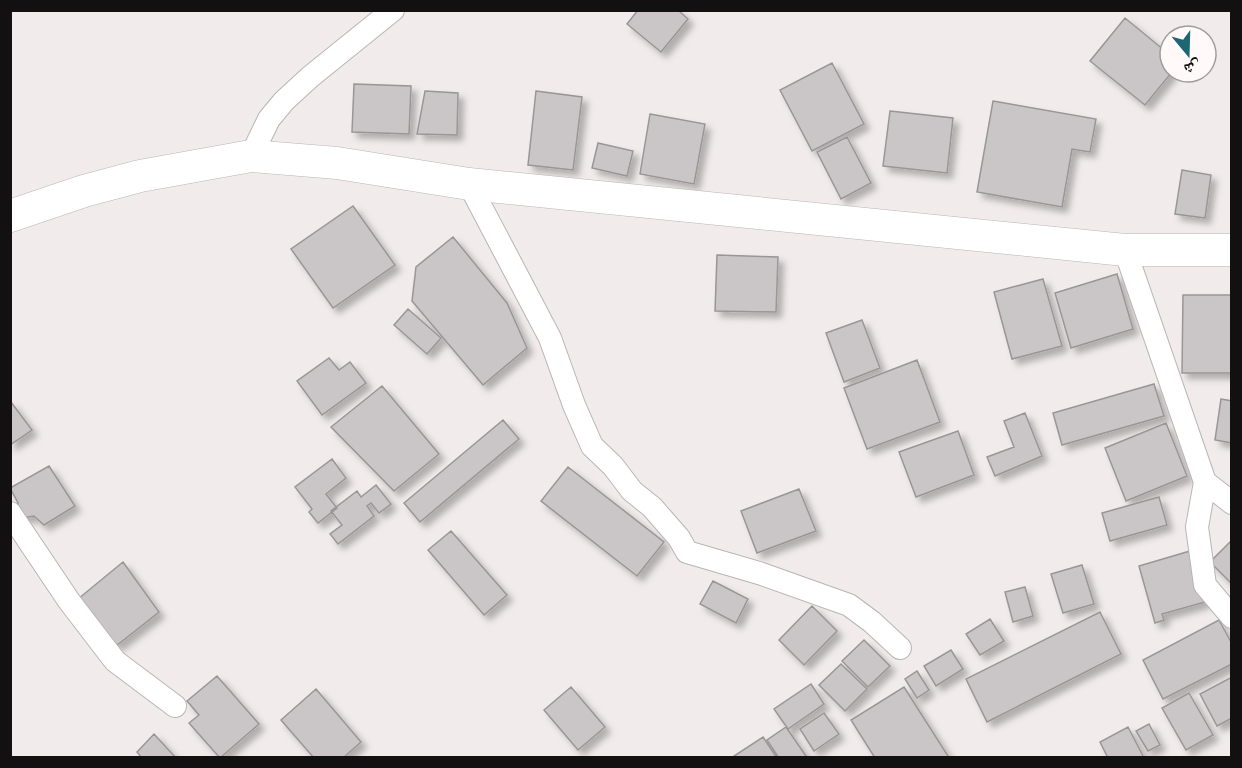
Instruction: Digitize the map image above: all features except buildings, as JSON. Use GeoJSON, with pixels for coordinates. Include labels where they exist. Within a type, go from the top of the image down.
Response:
{"type":"FeatureCollection","features":[{"type":"Feature","properties":{"kind":"street"},"geometry":{"type":"LineString","coordinates":[[251,156],[270,119],[284,101],[393,10]]}},
{"type":"Feature","properties":{"kind":"street"},"geometry":{"type":"LineString","coordinates":[[10,216],[84,191],[140,177],[251,156],[337,163],[469,184],[1125,250],[1232,250]]}},
{"type":"Feature","properties":{"kind":"street"},"geometry":{"type":"LineString","coordinates":[[469,184],[550,338],[574,405],[592,446],[613,466],[632,491],[652,507],[679,538],[687,552],[762,574],[849,605],[872,622],[900,648]]}},
{"type":"Feature","properties":{"kind":"street"},"geometry":{"type":"LineString","coordinates":[[1125,250],[1205,482],[1197,527],[1205,585],[1232,617]]}},
{"type":"Feature","properties":{"kind":"street"},"geometry":{"type":"LineString","coordinates":[[1205,482],[1232,503]]}},
{"type":"Feature","properties":{"kind":"street"},"geometry":{"type":"LineString","coordinates":[[10,513],[69,601],[115,661],[175,706]]}}]}
